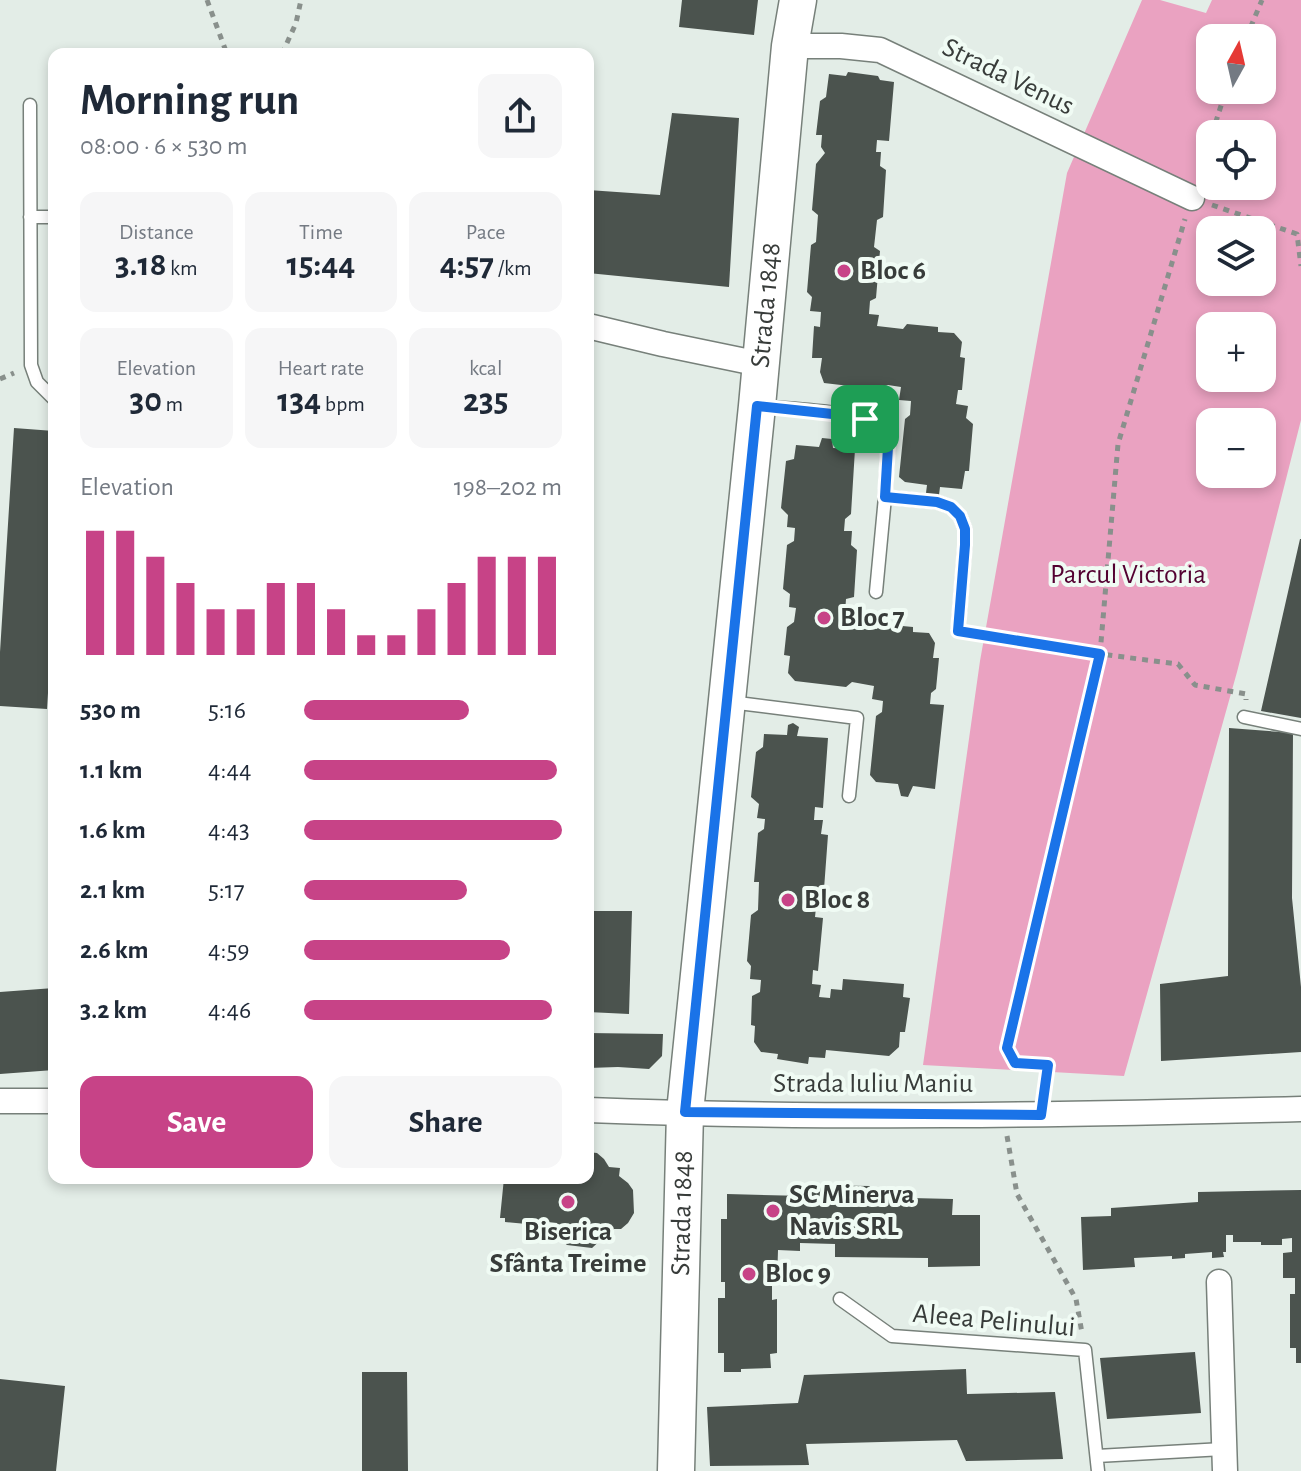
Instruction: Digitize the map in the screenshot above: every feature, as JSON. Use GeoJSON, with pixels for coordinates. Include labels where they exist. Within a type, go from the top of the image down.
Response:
{"type":"FeatureCollection","features":[{"type":"Feature","properties":{"kind":"main road","name":"Strada 1848"},"geometry":{"type":"LineString","coordinates":[[676,1471],[685,1112],[757,406],[790,46],[798,0]]}},
{"type":"Feature","properties":{"kind":"street","name":"Strada Venus"},"geometry":{"type":"LineString","coordinates":[[790,46],[880,50],[1192,198]]}},
{"type":"Feature","properties":{"kind":"street"},"geometry":{"type":"LineString","coordinates":[[594,327],[760,364]]}},
{"type":"Feature","properties":{"kind":"street"},"geometry":{"type":"LineString","coordinates":[[0,1101],[48,1101]]}},
{"type":"Feature","properties":{"kind":"street","name":"Strada Iuliu Maniu"},"geometry":{"type":"LineString","coordinates":[[594,1110],[1041,1115],[1301,1109]]}},
{"type":"Feature","properties":{"kind":"street"},"geometry":{"type":"LineString","coordinates":[[1219,1282],[1224,1460]]}},
{"type":"Feature","properties":{"kind":"lane"},"geometry":{"type":"LineString","coordinates":[[30,105],[31,365],[37,382],[48,393]]}},
{"type":"Feature","properties":{"kind":"lane"},"geometry":{"type":"LineString","coordinates":[[30,217],[48,217]]}},
{"type":"Feature","properties":{"kind":"lane"},"geometry":{"type":"LineString","coordinates":[[757,406],[851,416],[879,426],[888,447],[876,592]]}},
{"type":"Feature","properties":{"kind":"lane"},"geometry":{"type":"LineString","coordinates":[[885,497],[937,502],[951,507],[960,516],[965,529],[965,545],[958,631]]}},
{"type":"Feature","properties":{"kind":"lane"},"geometry":{"type":"LineString","coordinates":[[727,702],[857,718],[849,796]]}},
{"type":"Feature","properties":{"kind":"lane"},"geometry":{"type":"LineString","coordinates":[[1244,717],[1301,729]]}},
{"type":"Feature","properties":{"kind":"lane","name":"Aleea Pelinului"},"geometry":{"type":"LineString","coordinates":[[840,1299],[892,1336],[1085,1350],[1098,1471]]}},
{"type":"Feature","properties":{"kind":"lane"},"geometry":{"type":"LineString","coordinates":[[1097,1456],[1224,1460]]}},
{"type":"Feature","properties":{"kind":"path"},"geometry":{"type":"LineString","coordinates":[[207,0],[225,48]]}},
{"type":"Feature","properties":{"kind":"path"},"geometry":{"type":"LineString","coordinates":[[285,48],[296,23],[301,0]]}},
{"type":"Feature","properties":{"kind":"path"},"geometry":{"type":"LineString","coordinates":[[1252,24],[1262,0]]}},
{"type":"Feature","properties":{"kind":"path"},"geometry":{"type":"LineString","coordinates":[[1041,1115],[1048,1065],[1015,1063],[1007,1048],[1100,654],[1118,444],[1196,185]]}},
{"type":"Feature","properties":{"kind":"path"},"geometry":{"type":"LineString","coordinates":[[1192,198],[1297,234],[1301,266]]}},
{"type":"Feature","properties":{"kind":"path"},"geometry":{"type":"LineString","coordinates":[[958,631],[1178,664],[1195,685],[1246,694],[1244,717]]}},
{"type":"Feature","properties":{"kind":"path"},"geometry":{"type":"LineString","coordinates":[[1004,1115],[1017,1194],[1076,1299],[1085,1350]]}},
{"type":"Feature","properties":{"kind":"green space","name":"Parcul Victoria"},"geometry":{"type":"Polygon","coordinates":[[[1142,0],[1160,0],[1206,13],[1212,0],[1301,0],[1301,420],[1237,672],[1124,1076],[923,1065],[980,661],[1067,173],[1142,0]]]}},
{"type":"Feature","properties":{"kind":"building"},"geometry":{"type":"Polygon","coordinates":[[[682,0],[758,0],[754,35],[679,27],[682,0]]]}},
{"type":"Feature","properties":{"kind":"building","name":"Bloc 6"},"geometry":{"type":"Polygon","coordinates":[[[848,72],[878,76],[880,80],[894,82],[889,141],[877,140],[876,152],[881,152],[880,166],[886,170],[883,217],[877,220],[874,247],[880,251],[876,298],[870,301],[869,314],[879,315],[877,326],[903,329],[907,324],[938,327],[938,332],[954,333],[962,342],[960,357],[965,358],[962,390],[958,390],[956,404],[968,406],[966,418],[973,424],[969,471],[965,471],[962,489],[940,487],[935,499],[929,498],[926,493],[927,485],[905,482],[899,477],[905,419],[910,415],[911,401],[899,400],[901,387],[888,385],[875,389],[824,383],[820,372],[822,358],[812,358],[814,326],[820,327],[821,312],[810,311],[812,297],[807,292],[811,245],[816,242],[818,215],[812,210],[816,164],[825,153],[821,147],[822,135],[816,135],[820,101],[826,97],[829,74],[846,76],[848,72]]]}},
{"type":"Feature","properties":{"kind":"building"},"geometry":{"type":"Polygon","coordinates":[[[672,113],[739,118],[729,287],[594,274],[594,190],[660,195],[672,113]]]}},
{"type":"Feature","properties":{"kind":"building"},"geometry":{"type":"Polygon","coordinates":[[[14,428],[48,431],[47,709],[0,706],[0,652],[14,428]]]}},
{"type":"Feature","properties":{"kind":"building","name":"Bloc 7"},"geometry":{"type":"Polygon","coordinates":[[[822,438],[832,439],[833,448],[855,449],[851,514],[845,519],[844,531],[852,531],[851,545],[857,550],[854,597],[846,599],[845,613],[854,614],[853,626],[877,629],[881,624],[913,627],[913,632],[929,633],[935,643],[933,658],[939,658],[936,689],[931,693],[930,704],[944,705],[935,789],[913,786],[908,797],[901,796],[898,784],[876,782],[870,775],[876,716],[882,712],[883,701],[872,699],[874,686],[852,682],[846,687],[795,681],[788,673],[790,656],[784,655],[787,627],[794,622],[796,608],[789,607],[790,594],[783,589],[787,545],[794,541],[795,528],[787,527],[788,515],[781,508],[786,461],[794,459],[796,445],[819,447],[822,438]]]}},
{"type":"Feature","properties":{"kind":"building"},"geometry":{"type":"Polygon","coordinates":[[[1301,539],[1301,718],[1261,711],[1301,539]]]}},
{"type":"Feature","properties":{"kind":"building","name":"Bloc 8"},"geometry":{"type":"Polygon","coordinates":[[[793,723],[799,727],[797,736],[828,738],[823,808],[815,807],[814,820],[823,820],[821,834],[828,835],[824,889],[818,889],[815,917],[823,918],[818,971],[813,970],[812,984],[821,985],[819,997],[830,998],[831,989],[842,990],[843,979],[904,984],[903,997],[910,998],[905,1032],[900,1032],[899,1047],[889,1056],[826,1050],[825,1058],[809,1057],[808,1064],[777,1059],[778,1054],[761,1052],[754,1042],[752,996],[760,992],[761,980],[750,979],[751,966],[747,961],[751,915],[758,910],[759,882],[754,882],[758,833],[764,829],[765,819],[757,818],[759,804],[751,797],[756,752],[763,747],[764,734],[787,735],[788,725],[793,723]]]}},
{"type":"Feature","properties":{"kind":"building"},"geometry":{"type":"Polygon","coordinates":[[[1229,728],[1293,733],[1292,898],[1301,987],[1301,1052],[1161,1061],[1160,984],[1228,976],[1229,728]]]}},
{"type":"Feature","properties":{"kind":"building"},"geometry":{"type":"Polygon","coordinates":[[[594,911],[632,911],[629,1014],[594,1012],[594,911]]]}},
{"type":"Feature","properties":{"kind":"building"},"geometry":{"type":"Polygon","coordinates":[[[48,988],[48,1070],[0,1074],[0,992],[48,988]]]}},
{"type":"Feature","properties":{"kind":"building"},"geometry":{"type":"Polygon","coordinates":[[[594,1033],[663,1034],[662,1056],[649,1069],[594,1068],[594,1033]]]}},
{"type":"Feature","properties":{"kind":"building","name":"Biserica Sfânta Treime"},"geometry":{"type":"Polygon","coordinates":[[[594,1153],[609,1167],[620,1168],[619,1176],[633,1190],[634,1213],[628,1223],[621,1229],[614,1229],[614,1237],[605,1236],[592,1248],[567,1245],[556,1235],[557,1223],[548,1222],[548,1226],[505,1222],[505,1218],[500,1218],[503,1184],[594,1184],[594,1153]]]}},
{"type":"Feature","properties":{"kind":"building","name":"Bloc 9"},"geometry":{"type":"Polygon","coordinates":[[[805,1185],[870,1186],[869,1197],[953,1199],[952,1215],[980,1215],[980,1266],[928,1267],[928,1258],[835,1257],[835,1244],[800,1243],[800,1251],[778,1250],[777,1284],[772,1284],[772,1300],[777,1299],[777,1353],[770,1354],[771,1368],[724,1372],[724,1353],[718,1353],[718,1298],[725,1298],[725,1282],[721,1282],[721,1219],[727,1219],[727,1194],[805,1196],[805,1185]]]}},
{"type":"Feature","properties":{"kind":"building"},"geometry":{"type":"Polygon","coordinates":[[[1301,1190],[1301,1363],[1296,1363],[1296,1348],[1290,1348],[1290,1294],[1295,1294],[1295,1278],[1283,1278],[1283,1253],[1292,1252],[1292,1238],[1282,1239],[1282,1245],[1261,1245],[1261,1242],[1233,1242],[1233,1235],[1226,1235],[1224,1257],[1212,1258],[1212,1252],[1185,1254],[1185,1258],[1172,1259],[1172,1256],[1134,1258],[1135,1267],[1083,1270],[1081,1217],[1111,1216],[1111,1208],[1198,1202],[1198,1192],[1301,1190]]]}},
{"type":"Feature","properties":{"kind":"building"},"geometry":{"type":"Polygon","coordinates":[[[1195,1352],[1201,1413],[1107,1419],[1100,1358],[1195,1352]]]}},
{"type":"Feature","properties":{"kind":"building"},"geometry":{"type":"Polygon","coordinates":[[[966,1369],[967,1394],[1055,1392],[1063,1459],[966,1461],[957,1440],[806,1444],[809,1465],[710,1466],[707,1407],[798,1403],[804,1375],[966,1369]]]}},
{"type":"Feature","properties":{"kind":"building"},"geometry":{"type":"Polygon","coordinates":[[[362,1372],[407,1372],[408,1471],[362,1471],[362,1372]]]}},
{"type":"Feature","properties":{"kind":"building"},"geometry":{"type":"Polygon","coordinates":[[[0,1379],[65,1386],[56,1471],[0,1471],[0,1379]]]}},
{"type":"Feature","properties":{"kind":"place","name":"Bloc 6"},"geometry":{"type":"Point","coordinates":[844,271]}},
{"type":"Feature","properties":{"kind":"place","name":"Bloc 7"},"geometry":{"type":"Point","coordinates":[824,618]}},
{"type":"Feature","properties":{"kind":"place","name":"Bloc 8"},"geometry":{"type":"Point","coordinates":[788,900]}},
{"type":"Feature","properties":{"kind":"place","name":"Biserica Sfânta Treime"},"geometry":{"type":"Point","coordinates":[568,1202]}},
{"type":"Feature","properties":{"kind":"place","name":"SC Minerva Navis SRL"},"geometry":{"type":"Point","coordinates":[773,1211]}},
{"type":"Feature","properties":{"kind":"place","name":"Bloc 9"},"geometry":{"type":"Point","coordinates":[749,1274]}},
{"type":"Feature","properties":{"kind":"route"},"geometry":{"type":"LineString","coordinates":[[757,406],[865,419],[879,426],[888,447],[885,497],[937,502],[951,507],[960,516],[965,529],[965,545],[958,631],[1100,654],[1007,1048],[1015,1063],[1048,1065],[1041,1115],[685,1112],[757,406]]}}]}
